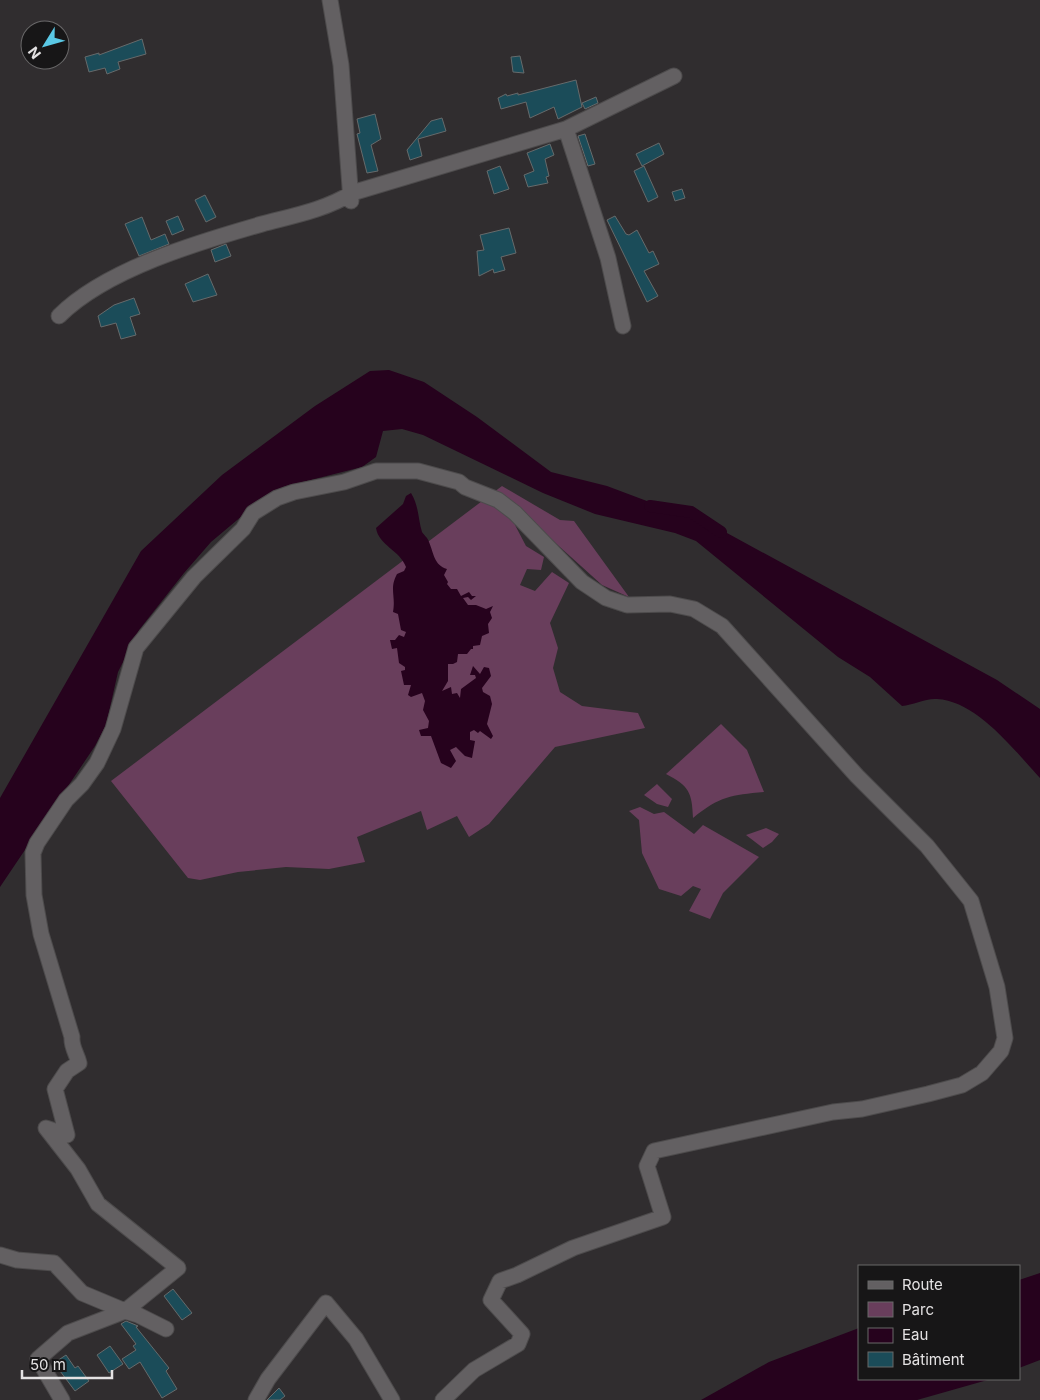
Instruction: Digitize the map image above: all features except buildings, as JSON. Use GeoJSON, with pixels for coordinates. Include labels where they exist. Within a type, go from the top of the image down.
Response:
{"type":"FeatureCollection","features":[{"type":"Feature","properties":{"kind":"street"},"geometry":{"type":"LineString","coordinates":[[330,0],[341,65],[351,197]]}},
{"type":"Feature","properties":{"kind":"street"},"geometry":{"type":"LineString","coordinates":[[59,316],[73,302],[136,269],[205,240],[309,211],[566,129],[674,76]]}},
{"type":"Feature","properties":{"kind":"street"},"geometry":{"type":"LineString","coordinates":[[566,129],[608,258],[623,326]]}},
{"type":"Feature","properties":{"kind":"street"},"geometry":{"type":"LineString","coordinates":[[62,1400],[38,1359],[68,1333],[125,1311],[178,1268],[98,1204],[78,1169],[46,1128],[67,1134],[55,1089],[67,1071],[79,1063],[41,934],[34,896],[33,853],[37,843],[66,800],[82,784],[97,763],[113,729],[136,648],[188,583],[243,528],[253,514],[277,498],[294,492],[344,482],[376,471],[418,471],[459,482],[465,487],[498,500],[515,513],[582,582],[606,598],[627,605],[670,604],[694,609],[722,626],[857,776],[927,846],[971,901],[997,987],[1005,1038],[1001,1051],[995,1061],[982,1073],[962,1085],[862,1109],[833,1112],[654,1151],[646,1166],[663,1217],[572,1248],[500,1281],[491,1300],[522,1334],[518,1344],[474,1370],[443,1400]]}},
{"type":"Feature","properties":{"kind":"street"},"geometry":{"type":"LineString","coordinates":[[0,1255],[17,1260],[54,1263],[82,1293],[138,1315],[166,1329]]}},
{"type":"Feature","properties":{"kind":"street"},"geometry":{"type":"LineString","coordinates":[[256,1400],[268,1379],[326,1303],[356,1339],[392,1400]]}},
{"type":"Feature","properties":{"kind":"green space"},"geometry":{"type":"Polygon","coordinates":[[[502,486],[560,520],[574,521],[629,597],[602,585],[540,529],[515,525],[526,546],[544,557],[541,570],[527,569],[520,585],[535,591],[552,572],[569,583],[550,623],[558,648],[553,668],[560,692],[582,706],[638,713],[645,728],[555,747],[489,824],[469,837],[457,816],[427,830],[421,811],[357,837],[365,862],[329,869],[286,867],[238,872],[200,880],[188,878],[111,781],[502,486]]]}},
{"type":"Feature","properties":{"kind":"green space"},"geometry":{"type":"Polygon","coordinates":[[[721,724],[747,750],[764,792],[726,798],[711,805],[693,818],[692,802],[688,791],[680,782],[666,774],[721,724]]]}},
{"type":"Feature","properties":{"kind":"green space"},"geometry":{"type":"Polygon","coordinates":[[[657,784],[672,799],[668,807],[657,804],[644,795],[657,784]]]}},
{"type":"Feature","properties":{"kind":"green space"},"geometry":{"type":"Polygon","coordinates":[[[640,807],[654,814],[664,812],[694,834],[703,825],[759,857],[723,893],[710,919],[689,911],[701,889],[693,886],[681,896],[659,889],[642,853],[639,820],[629,811],[640,807]]]}},
{"type":"Feature","properties":{"kind":"green space"},"geometry":{"type":"Polygon","coordinates":[[[766,828],[779,834],[763,848],[746,835],[766,828]]]}},
{"type":"Feature","properties":{"kind":"water"},"geometry":{"type":"Polygon","coordinates":[[[389,370],[424,382],[477,417],[551,472],[607,486],[716,527],[997,680],[1040,709],[1040,778],[1007,741],[980,717],[966,708],[952,702],[937,699],[902,706],[870,677],[838,657],[696,541],[675,533],[595,514],[543,493],[423,435],[402,429],[383,431],[376,457],[362,467],[283,487],[255,505],[211,542],[139,630],[118,672],[106,725],[95,746],[0,887],[0,798],[141,551],[222,475],[315,406],[370,371],[389,370]]]}},
{"type":"Feature","properties":{"kind":"water"},"geometry":{"type":"Polygon","coordinates":[[[411,493],[417,508],[422,532],[439,565],[447,569],[444,575],[448,582],[447,584],[451,589],[457,589],[461,596],[469,592],[472,596],[476,596],[471,600],[468,597],[463,598],[468,605],[476,605],[486,609],[493,606],[490,612],[492,618],[488,624],[489,633],[482,636],[480,645],[473,646],[473,649],[467,654],[458,654],[457,662],[448,664],[448,681],[442,691],[451,687],[452,694],[457,693],[460,698],[461,689],[476,678],[475,675],[470,675],[473,666],[480,674],[484,667],[489,668],[491,676],[482,688],[483,692],[490,696],[492,704],[487,724],[493,736],[491,739],[480,731],[478,733],[474,730],[470,732],[470,740],[475,741],[472,758],[465,756],[456,747],[450,750],[456,761],[451,768],[441,763],[431,736],[421,736],[419,730],[428,728],[429,721],[423,710],[425,701],[422,693],[411,697],[408,695],[411,685],[404,685],[401,671],[405,670],[405,667],[399,663],[397,648],[392,649],[390,640],[395,640],[399,635],[404,637],[406,632],[401,630],[398,614],[393,612],[393,588],[397,574],[404,571],[406,567],[399,556],[381,539],[376,528],[403,504],[406,496],[411,493]]]}},
{"type":"Feature","properties":{"kind":"water"},"geometry":{"type":"Polygon","coordinates":[[[1040,1273],[1040,1360],[1020,1368],[1020,1280],[1040,1273]]]}},
{"type":"Feature","properties":{"kind":"water"},"geometry":{"type":"Polygon","coordinates":[[[858,1328],[858,1380],[987,1380],[917,1400],[701,1400],[769,1362],[858,1328]]]}},
{"type":"Feature","properties":{"kind":"waterway"},"geometry":{"type":"LineString","coordinates":[[650,506],[691,512],[721,532]]}}]}
